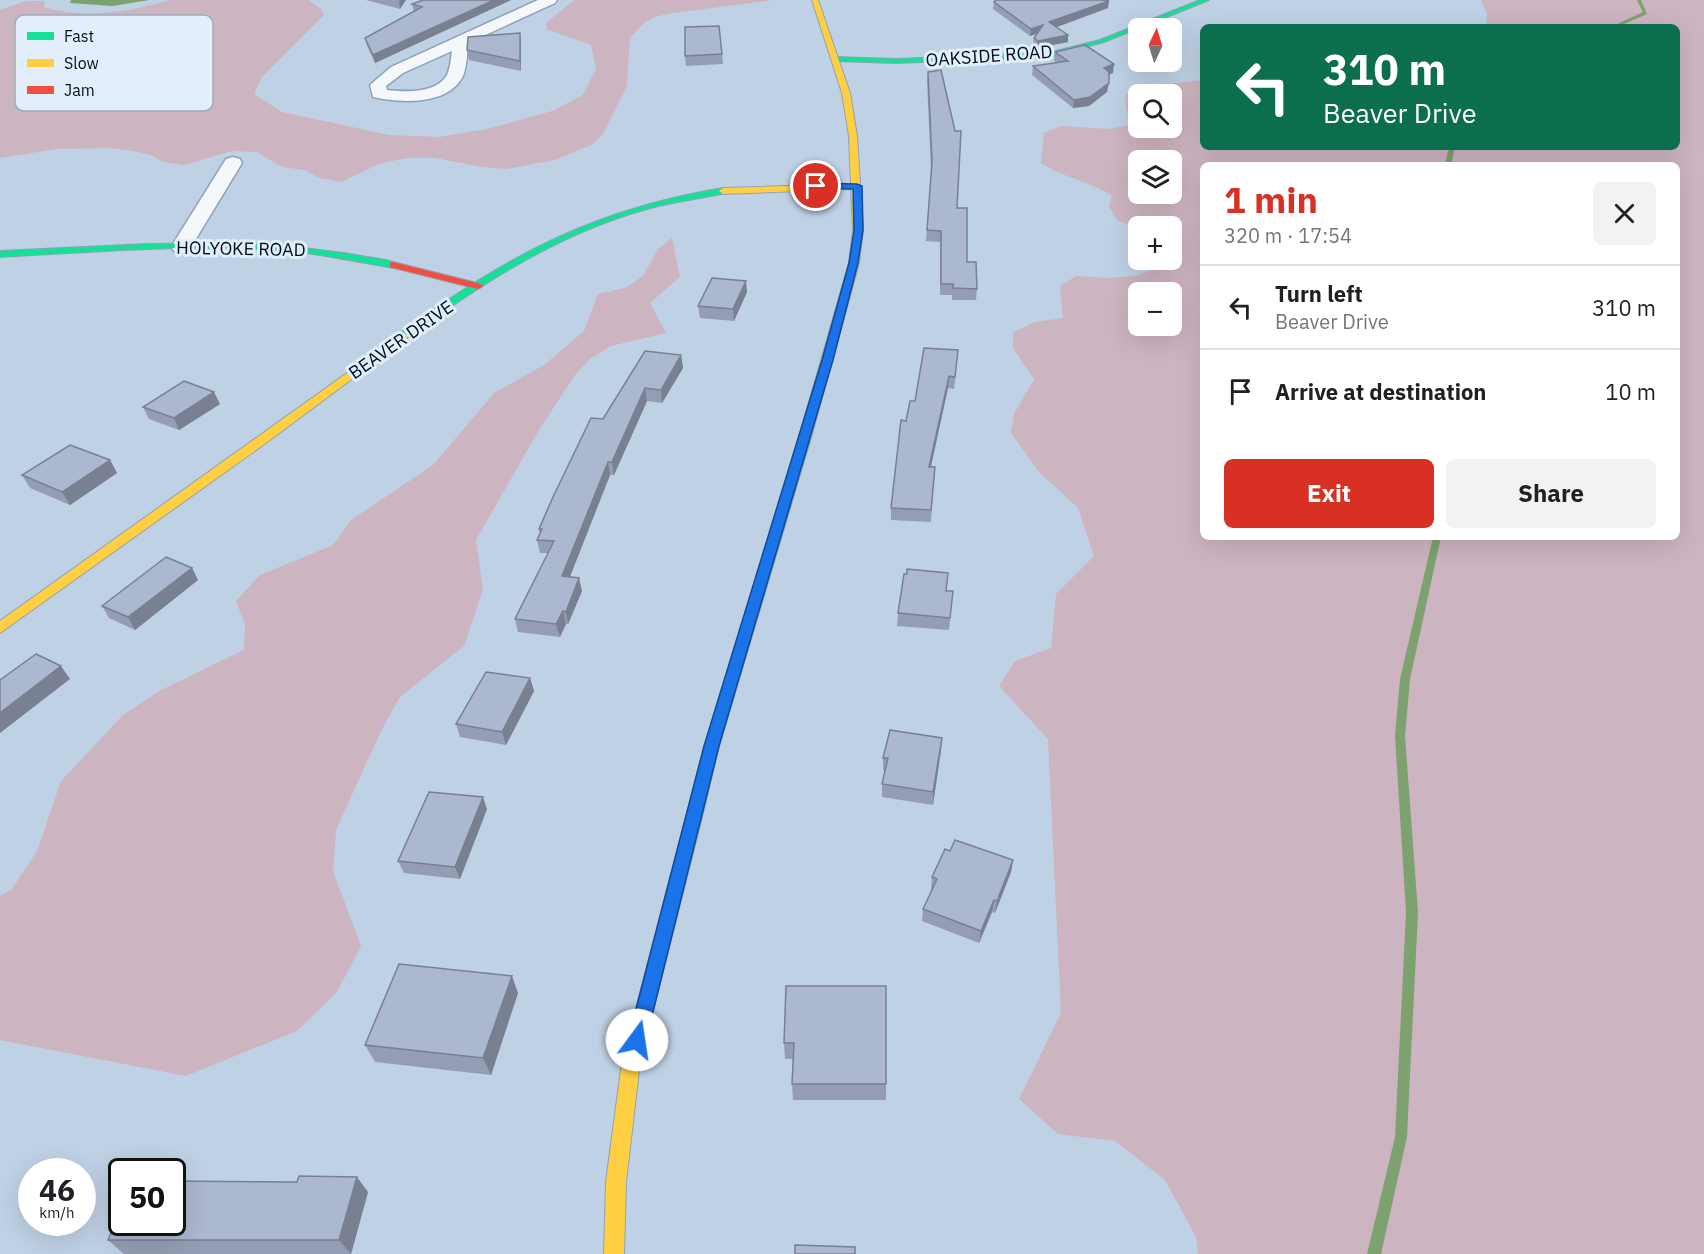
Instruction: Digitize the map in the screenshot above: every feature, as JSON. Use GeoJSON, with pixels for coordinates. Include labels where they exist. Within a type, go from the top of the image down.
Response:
{"type":"FeatureCollection","features":[{"type":"Feature","properties":{"kind":"street"},"geometry":{"type":"LineString","coordinates":[[461,40],[454,78],[444,87],[418,96],[389,96],[379,93],[378,85],[397,70],[461,40],[550,0]]}},
{"type":"Feature","properties":{"kind":"street"},"geometry":{"type":"LineString","coordinates":[[614,1254],[616,1182],[631,1062],[712,746],[828,360],[854,263],[858,230],[853,136],[847,99],[815,0]]}},
{"type":"Feature","properties":{"kind":"street","name":"OAKSIDE ROAD"},"geometry":{"type":"LineString","coordinates":[[835,59],[896,61],[1048,55],[1102,41],[1202,1]]}},
{"type":"Feature","properties":{"kind":"street"},"geometry":{"type":"LineString","coordinates":[[182,247],[233,163]]}},
{"type":"Feature","properties":{"kind":"street","name":"BEAVER DRIVE"},"geometry":{"type":"LineString","coordinates":[[0,628],[194,491],[414,328],[533,252],[582,228],[627,211],[675,198],[717,190],[857,186]]}},
{"type":"Feature","properties":{"kind":"street","name":"HOLYOKE ROAD"},"geometry":{"type":"LineString","coordinates":[[0,254],[182,247],[313,250],[376,261],[478,286]]}},
{"type":"Feature","properties":{"kind":"shaded area"},"geometry":{"type":"Polygon","coordinates":[[[71,0],[149,0],[113,6],[70,3],[71,0]]]}},
{"type":"Feature","properties":{"kind":"shaded area"},"geometry":{"type":"Polygon","coordinates":[[[171,0],[308,0],[321,9],[324,15],[262,77],[254,94],[282,112],[389,135],[439,137],[487,129],[552,111],[583,95],[596,69],[591,45],[546,29],[547,22],[574,0],[773,0],[673,13],[654,17],[643,24],[630,38],[627,86],[603,134],[593,144],[555,160],[507,169],[435,158],[408,158],[381,163],[342,182],[319,178],[305,170],[282,167],[257,152],[232,151],[184,165],[163,162],[151,155],[109,148],[57,149],[0,158],[0,10],[26,1],[45,1],[44,7],[76,13],[140,8],[171,0]]]}},
{"type":"Feature","properties":{"kind":"shaded area"},"geometry":{"type":"Polygon","coordinates":[[[1481,0],[1704,0],[1704,1254],[1198,1254],[1196,1237],[1165,1180],[1115,1141],[1058,1134],[1019,1099],[1061,1013],[1048,739],[999,686],[1015,661],[1051,648],[1056,594],[1094,556],[1078,508],[1038,471],[1011,433],[1014,414],[1034,379],[1013,348],[1013,332],[1035,322],[1063,318],[1060,286],[1076,276],[1108,278],[1135,276],[1152,270],[1182,270],[1182,216],[1128,216],[1128,225],[1117,220],[1109,207],[1112,196],[1041,163],[1044,133],[1061,126],[1109,129],[1128,125],[1128,138],[1182,138],[1182,84],[1168,84],[1200,80],[1200,150],[1680,150],[1680,24],[1486,24],[1487,14],[1481,0]]]}},
{"type":"Feature","properties":{"kind":"shaded area"},"geometry":{"type":"Polygon","coordinates":[[[1128,93],[1128,118],[1125,97],[1128,93]]]}},
{"type":"Feature","properties":{"kind":"shaded area"},"geometry":{"type":"Polygon","coordinates":[[[672,238],[680,277],[650,303],[666,333],[611,346],[590,359],[575,375],[539,430],[476,540],[483,589],[464,646],[400,697],[381,731],[336,830],[333,871],[361,946],[337,992],[297,1031],[186,1076],[0,1040],[0,896],[12,889],[37,851],[61,781],[123,715],[161,690],[244,650],[245,624],[236,601],[260,575],[333,545],[351,520],[433,465],[494,393],[544,365],[584,331],[598,294],[625,288],[643,276],[658,249],[672,238]]]}},
{"type":"Feature","properties":{"kind":"building"},"geometry":{"type":"Polygon","coordinates":[[[423,0],[494,0],[373,55],[365,38],[422,7],[412,4],[423,0]]]}},
{"type":"Feature","properties":{"kind":"building"},"geometry":{"type":"Polygon","coordinates":[[[996,0],[1109,1],[1049,22],[1068,35],[1038,41],[1034,38],[1043,25],[1031,29],[994,2],[996,0]]]}},
{"type":"Feature","properties":{"kind":"building"},"geometry":{"type":"Polygon","coordinates":[[[719,26],[722,54],[685,56],[685,27],[719,26]]]}},
{"type":"Feature","properties":{"kind":"building"},"geometry":{"type":"Polygon","coordinates":[[[520,33],[520,61],[467,50],[468,37],[520,33]]]}},
{"type":"Feature","properties":{"kind":"building"},"geometry":{"type":"Polygon","coordinates":[[[1085,45],[1114,64],[1104,68],[1109,72],[1109,83],[1090,97],[1074,100],[1033,66],[1068,61],[1055,52],[1085,45]]]}},
{"type":"Feature","properties":{"kind":"building"},"geometry":{"type":"Polygon","coordinates":[[[941,70],[955,131],[961,131],[957,208],[967,208],[967,262],[976,262],[977,289],[953,288],[953,284],[941,284],[941,231],[927,230],[932,162],[928,72],[941,70]]]}},
{"type":"Feature","properties":{"kind":"building"},"geometry":{"type":"Polygon","coordinates":[[[712,278],[746,281],[733,309],[698,306],[712,278]]]}},
{"type":"Feature","properties":{"kind":"building"},"geometry":{"type":"Polygon","coordinates":[[[924,348],[958,350],[955,377],[949,376],[929,467],[935,467],[931,510],[891,508],[901,420],[906,421],[910,401],[915,401],[924,348]]]}},
{"type":"Feature","properties":{"kind":"building"},"geometry":{"type":"Polygon","coordinates":[[[645,351],[681,355],[661,390],[645,388],[612,462],[608,462],[562,576],[579,578],[566,612],[563,611],[556,624],[515,619],[554,541],[537,540],[542,529],[539,529],[591,418],[603,419],[645,351]]]}},
{"type":"Feature","properties":{"kind":"building"},"geometry":{"type":"Polygon","coordinates":[[[184,381],[214,392],[174,418],[143,407],[184,381]]]}},
{"type":"Feature","properties":{"kind":"building"},"geometry":{"type":"Polygon","coordinates":[[[70,445],[110,460],[62,492],[22,475],[70,445]]]}},
{"type":"Feature","properties":{"kind":"building"},"geometry":{"type":"Polygon","coordinates":[[[166,557],[192,568],[128,617],[102,606],[166,557]]]}},
{"type":"Feature","properties":{"kind":"building"},"geometry":{"type":"Polygon","coordinates":[[[907,569],[948,573],[946,591],[953,591],[950,618],[898,613],[904,574],[907,574],[907,569]]]}},
{"type":"Feature","properties":{"kind":"building"},"geometry":{"type":"Polygon","coordinates":[[[36,654],[61,666],[0,713],[0,680],[36,654]]]}},
{"type":"Feature","properties":{"kind":"building"},"geometry":{"type":"Polygon","coordinates":[[[486,672],[530,678],[502,732],[456,724],[486,672]]]}},
{"type":"Feature","properties":{"kind":"building"},"geometry":{"type":"Polygon","coordinates":[[[890,730],[942,738],[933,792],[882,784],[888,758],[883,758],[890,730]]]}},
{"type":"Feature","properties":{"kind":"building"},"geometry":{"type":"Polygon","coordinates":[[[429,792],[483,797],[455,867],[398,861],[429,792]]]}},
{"type":"Feature","properties":{"kind":"building"},"geometry":{"type":"Polygon","coordinates":[[[955,840],[1013,860],[997,901],[994,900],[981,931],[923,909],[937,879],[932,877],[945,849],[950,851],[955,840]]]}},
{"type":"Feature","properties":{"kind":"building"},"geometry":{"type":"Polygon","coordinates":[[[399,964],[512,976],[483,1058],[365,1045],[399,964]]]}},
{"type":"Feature","properties":{"kind":"building"},"geometry":{"type":"Polygon","coordinates":[[[786,986],[886,986],[886,1084],[792,1084],[794,1043],[784,1043],[786,986]]]}},
{"type":"Feature","properties":{"kind":"building"},"geometry":{"type":"Polygon","coordinates":[[[299,1176],[357,1177],[339,1240],[108,1240],[110,1236],[186,1236],[186,1181],[297,1182],[299,1176]]]}},
{"type":"Feature","properties":{"kind":"building"},"geometry":{"type":"Polygon","coordinates":[[[795,1245],[855,1247],[855,1254],[795,1254],[795,1245]]]}},
{"type":"Feature","properties":{"kind":"waterway"},"geometry":{"type":"LineString","coordinates":[[1620,24],[1645,13],[1639,0]]}},
{"type":"Feature","properties":{"kind":"waterway"},"geometry":{"type":"LineString","coordinates":[[1449,162],[1451,150]]}},
{"type":"Feature","properties":{"kind":"waterway"},"geometry":{"type":"LineString","coordinates":[[1374,1254],[1401,1137],[1412,912],[1400,736],[1405,679],[1436,540]]}},
{"type":"Feature","properties":{"kind":"traffic: fast"},"geometry":{"type":"LineString","coordinates":[[835,59],[896,61],[1048,55],[1102,41],[1206,0]]}},
{"type":"Feature","properties":{"kind":"traffic: fast"},"geometry":{"type":"LineString","coordinates":[[403,336],[477,285],[554,242],[636,209],[679,198],[723,191]]}},
{"type":"Feature","properties":{"kind":"traffic: fast"},"geometry":{"type":"LineString","coordinates":[[0,254],[148,247],[247,247],[296,249],[345,255],[393,265]]}},
{"type":"Feature","properties":{"kind":"traffic: fast"},"geometry":{"type":"LineString","coordinates":[[693,821],[712,746],[804,441]]}},
{"type":"Feature","properties":{"kind":"traffic: slow"},"geometry":{"type":"LineString","coordinates":[[804,441],[854,263],[858,230],[853,136],[846,93],[815,0]]}},
{"type":"Feature","properties":{"kind":"traffic: slow"},"geometry":{"type":"LineString","coordinates":[[723,191],[857,186]]}},
{"type":"Feature","properties":{"kind":"traffic: slow"},"geometry":{"type":"LineString","coordinates":[[0,628],[262,441],[403,336]]}},
{"type":"Feature","properties":{"kind":"traffic: slow"},"geometry":{"type":"LineString","coordinates":[[614,1254],[616,1182],[631,1062],[693,821]]}},
{"type":"Feature","properties":{"kind":"traffic: jam"},"geometry":{"type":"LineString","coordinates":[[393,265],[478,286]]}},
{"type":"Feature","properties":{"kind":"route"},"geometry":{"type":"LineString","coordinates":[[637,1040],[712,746],[828,360],[854,263],[858,230],[857,186],[816,186]]}}]}
